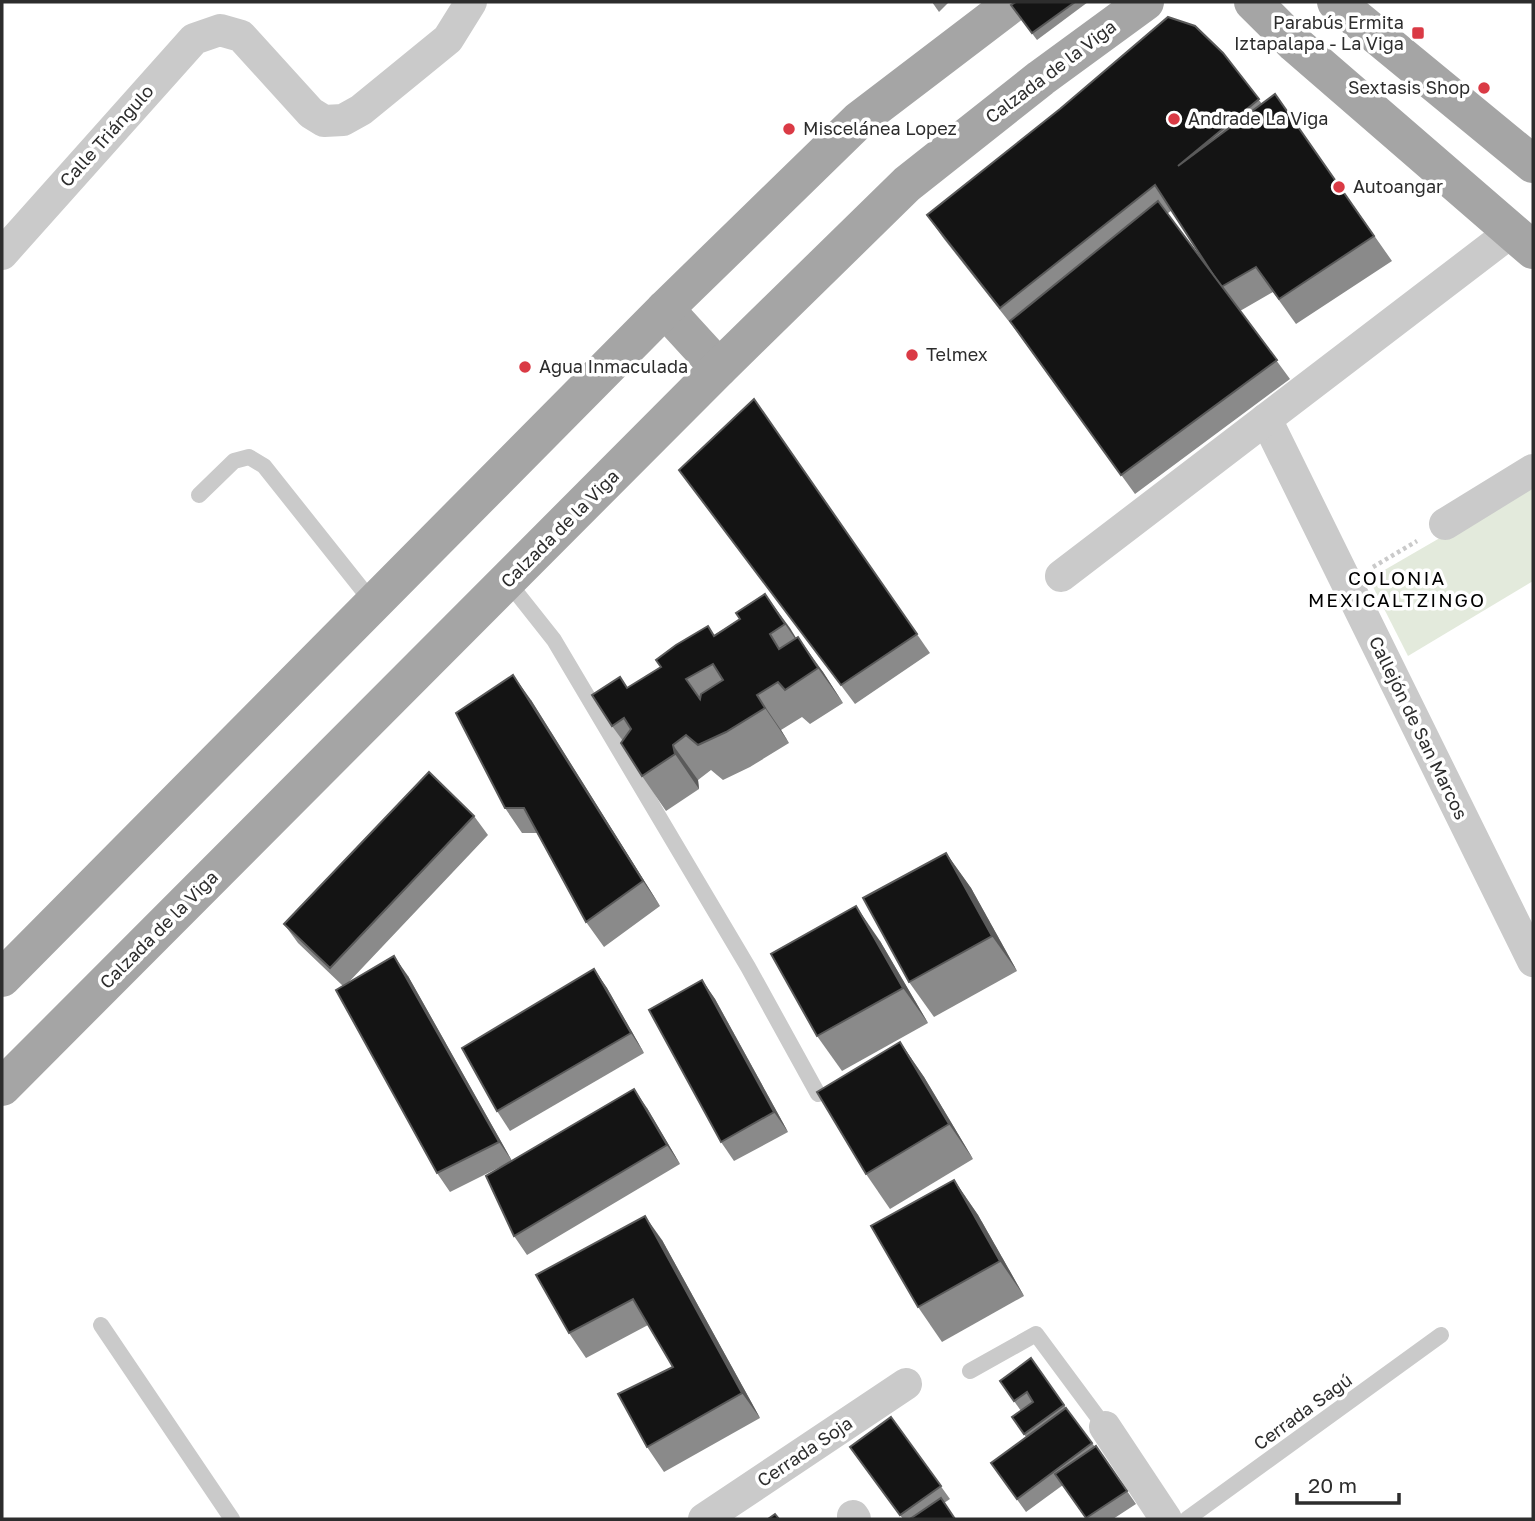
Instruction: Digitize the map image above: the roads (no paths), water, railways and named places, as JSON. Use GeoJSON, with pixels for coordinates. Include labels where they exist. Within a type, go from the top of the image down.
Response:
{"type":"FeatureCollection","features":[{"type":"Feature","properties":{"kind":"main road"},"geometry":{"type":"LineString","coordinates":[[2,978],[665,309],[859,120],[1014,2]]}},
{"type":"Feature","properties":{"kind":"main road","name":"Calzada de la Viga"},"geometry":{"type":"LineString","coordinates":[[2,1087],[719,368],[907,184],[1041,78],[1144,2]]}},
{"type":"Feature","properties":{"kind":"main road"},"geometry":{"type":"LineString","coordinates":[[1253,2],[1295,44],[1522,241]]}},
{"type":"Feature","properties":{"kind":"main road"},"geometry":{"type":"LineString","coordinates":[[1295,44],[1288,24],[1298,2]]}},
{"type":"Feature","properties":{"kind":"main road"},"geometry":{"type":"LineString","coordinates":[[1336,2],[1533,164]]}},
{"type":"Feature","properties":{"kind":"main road"},"geometry":{"type":"LineString","coordinates":[[665,309],[719,368]]}},
{"type":"Feature","properties":{"kind":"street","name":"Calle Triángulo"},"geometry":{"type":"LineString","coordinates":[[2,254],[194,39],[220,30],[241,36],[311,113],[324,121],[343,120],[361,110],[448,39],[471,2]]}},
{"type":"Feature","properties":{"kind":"street"},"geometry":{"type":"LineString","coordinates":[[1061,576],[1266,419],[1522,241]]}},
{"type":"Feature","properties":{"kind":"street","name":"Callejón de San Marcos"},"geometry":{"type":"LineString","coordinates":[[1266,419],[1533,961]]}},
{"type":"Feature","properties":{"kind":"street"},"geometry":{"type":"LineString","coordinates":[[1445,524],[1533,470]]}},
{"type":"Feature","properties":{"kind":"street","name":"Cerrada Soja"},"geometry":{"type":"LineString","coordinates":[[704,1519],[906,1384]]}},
{"type":"Feature","properties":{"kind":"street"},"geometry":{"type":"LineString","coordinates":[[1105,1427],[1166,1519]]}},
{"type":"Feature","properties":{"kind":"lane"},"geometry":{"type":"LineString","coordinates":[[198,495],[234,461],[249,457],[264,466],[373,603]]}},
{"type":"Feature","properties":{"kind":"lane"},"geometry":{"type":"LineString","coordinates":[[508,582],[554,640],[748,967],[818,1094]]}},
{"type":"Feature","properties":{"kind":"lane"},"geometry":{"type":"LineString","coordinates":[[101,1325],[232,1519]]}},
{"type":"Feature","properties":{"kind":"lane"},"geometry":{"type":"LineString","coordinates":[[970,1371],[1036,1334],[1105,1427]]}},
{"type":"Feature","properties":{"kind":"lane","name":"Cerrada Sagú"},"geometry":{"type":"LineString","coordinates":[[1187,1519],[1441,1335]]}},
{"type":"Feature","properties":{"kind":"place","name":"Parabús Ermita Iztapalapa - La Viga"},"geometry":{"type":"Point","coordinates":[1418,33]}},
{"type":"Feature","properties":{"kind":"place","name":"Sextasis Shop"},"geometry":{"type":"Point","coordinates":[1484,88]}},
{"type":"Feature","properties":{"kind":"place","name":"Andrade La Viga"},"geometry":{"type":"Point","coordinates":[1174,119]}},
{"type":"Feature","properties":{"kind":"place","name":"Miscelánea Lopez"},"geometry":{"type":"Point","coordinates":[789,129]}},
{"type":"Feature","properties":{"kind":"place","name":"Autoangar"},"geometry":{"type":"Point","coordinates":[1339,187]}},
{"type":"Feature","properties":{"kind":"place","name":"Telmex"},"geometry":{"type":"Point","coordinates":[912,355]}},
{"type":"Feature","properties":{"kind":"place","name":"Agua Inmaculada"},"geometry":{"type":"Point","coordinates":[525,367]}},
{"type":"Feature","properties":{"kind":"district","name":"COLONIA MEXICALTZINGO"},"geometry":{"type":"Point","coordinates":[1397,589]}}]}
